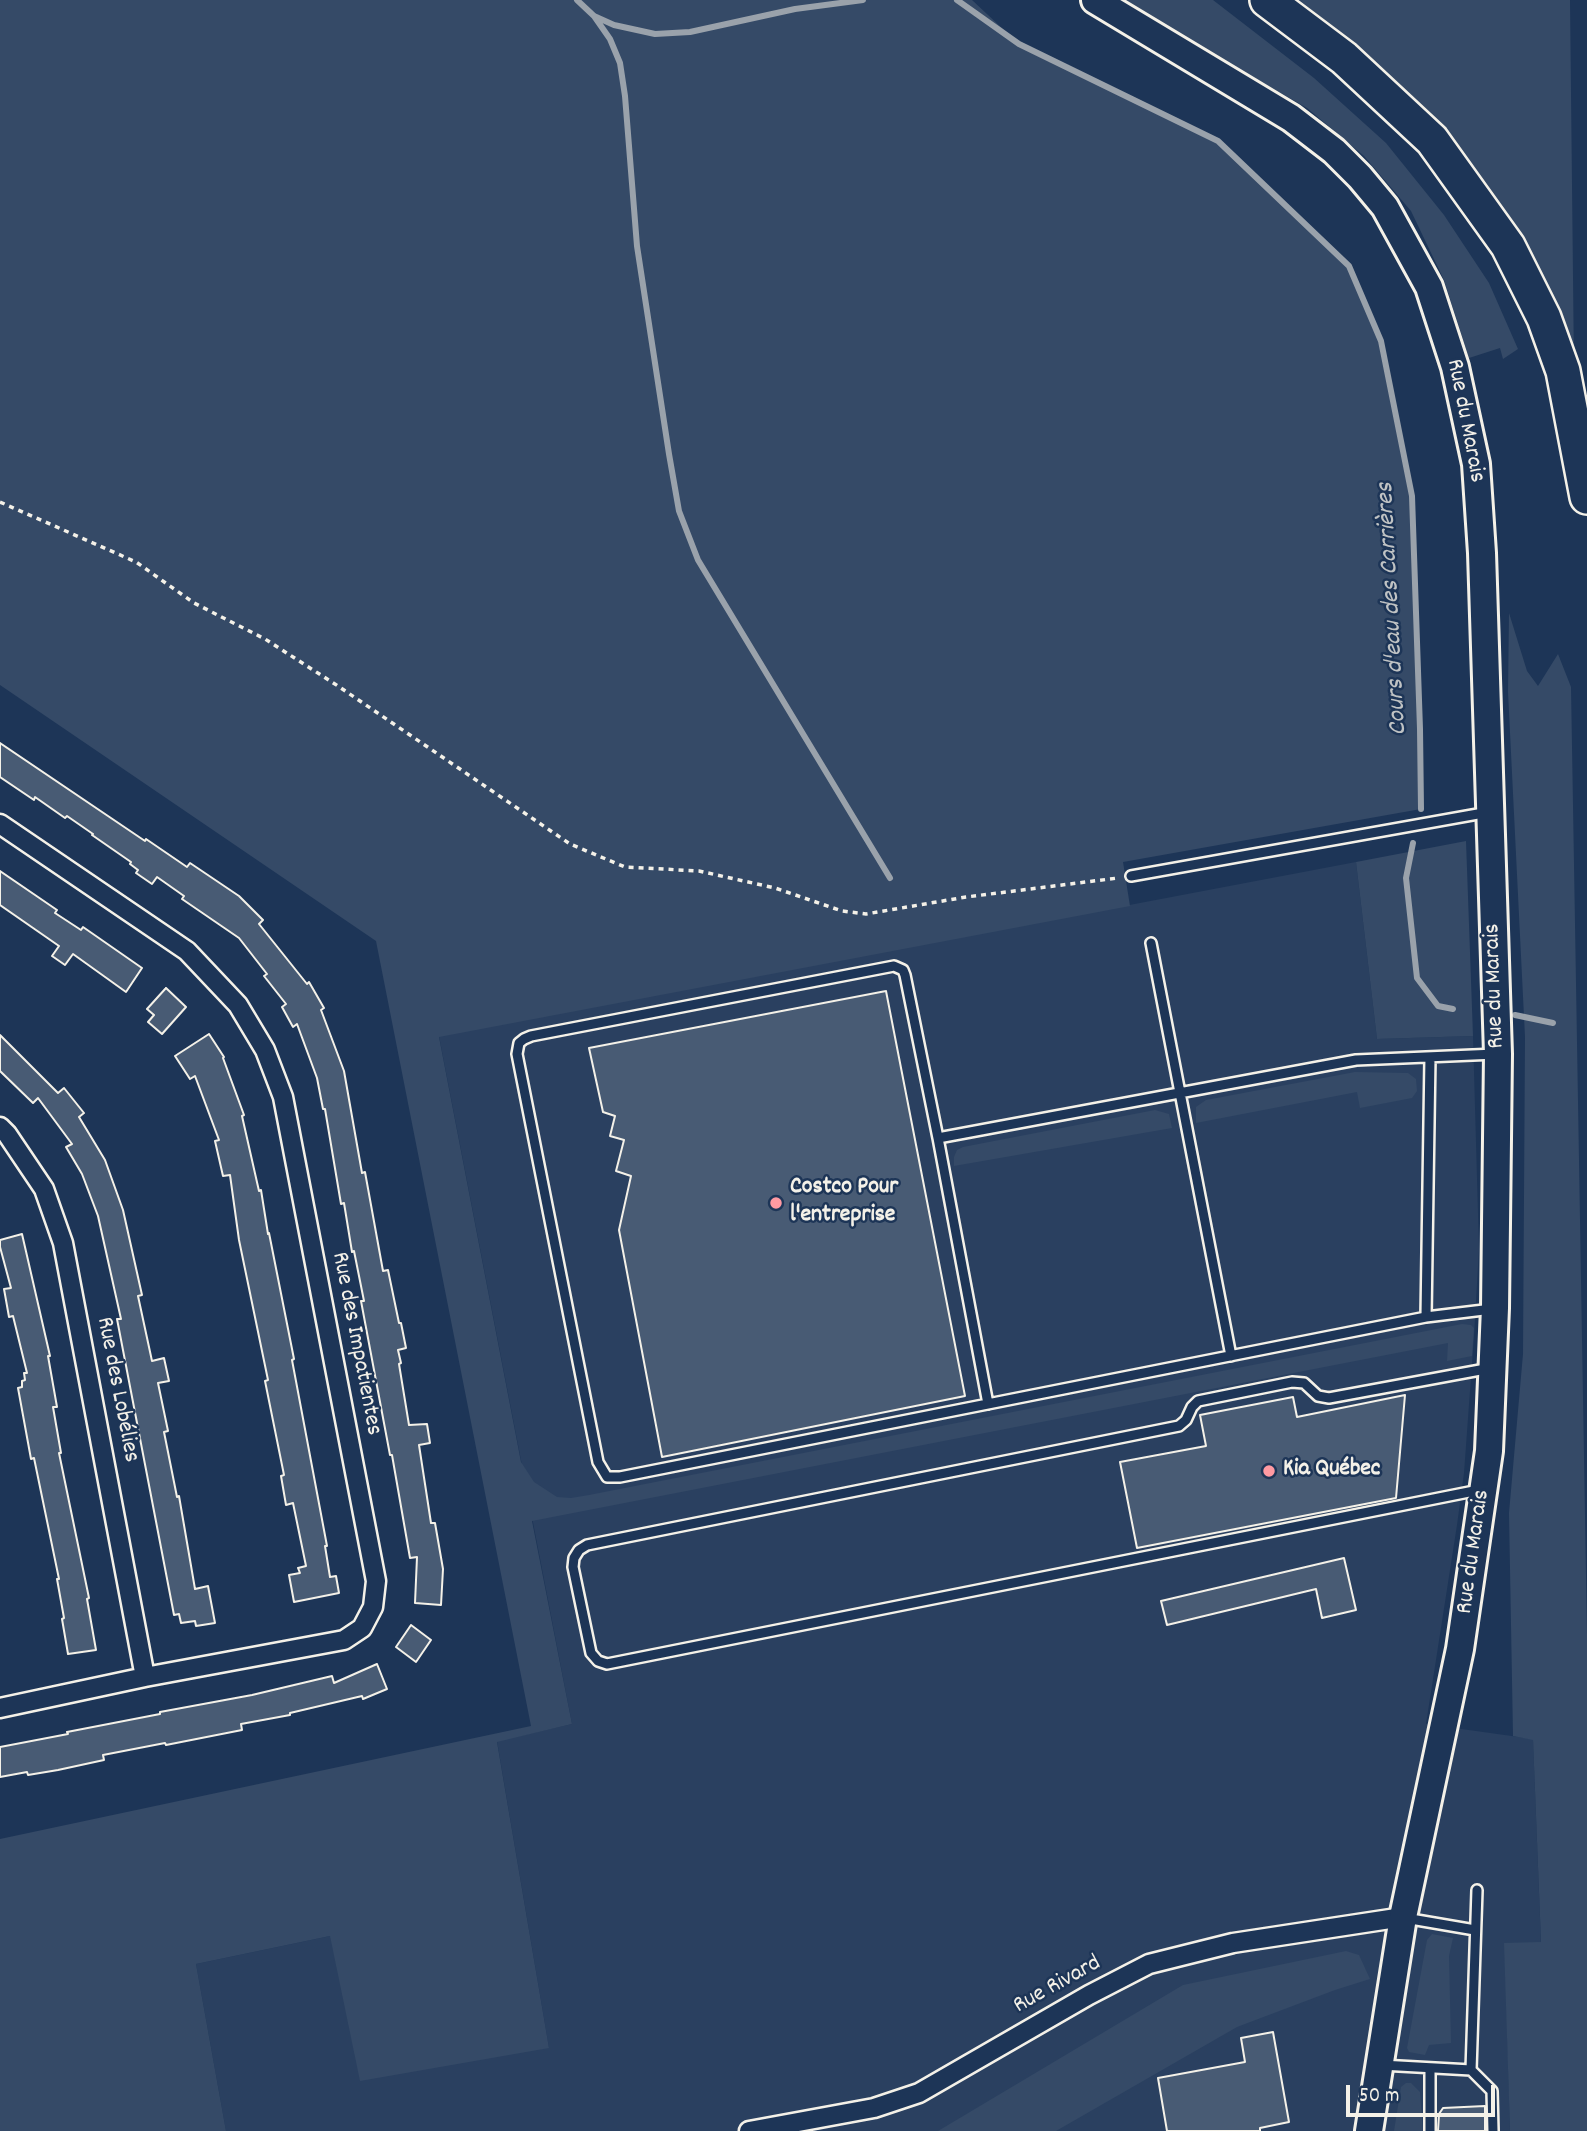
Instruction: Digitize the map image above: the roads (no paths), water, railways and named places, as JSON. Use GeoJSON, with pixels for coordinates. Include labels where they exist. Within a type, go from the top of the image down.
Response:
{"type":"FeatureCollection","features":[{"type":"Feature","properties":{"kind":"highway"},"geometry":{"type":"LineString","coordinates":[[1267,0],[1344,58],[1432,140],[1508,246],[1544,318],[1563,371],[1587,497]]}},
{"type":"Feature","properties":{"kind":"street","name":"Rue du Marais"},"geometry":{"type":"LineString","coordinates":[[1095,0],[1291,118],[1334,151],[1385,207],[1429,287],[1455,367],[1476,464],[1482,553],[1498,1054],[1495,1308],[1489,1451],[1461,1649],[1403,1917],[1369,2131]]}},
{"type":"Feature","properties":{"kind":"street","name":"Rue des Impatientes"},"geometry":{"type":"LineString","coordinates":[[0,824],[187,951],[237,1005],[265,1050],[282,1097],[376,1581],[373,1607],[362,1628],[344,1640],[0,1707]]}},
{"type":"Feature","properties":{"kind":"street","name":"Rue des Lobélies"},"geometry":{"type":"LineString","coordinates":[[0,1126],[44,1189],[63,1243],[145,1677]]}},
{"type":"Feature","properties":{"kind":"street","name":"Rue Rivard"},"geometry":{"type":"LineString","coordinates":[[749,2131],[874,2108],[919,2093],[1089,1995],[1149,1964],[1233,1943],[1403,1917]]}},
{"type":"Feature","properties":{"kind":"lane"},"geometry":{"type":"LineString","coordinates":[[1130,876],[1491,812]]}},
{"type":"Feature","properties":{"kind":"lane"},"geometry":{"type":"LineString","coordinates":[[1151,943],[1231,1356]]}},
{"type":"Feature","properties":{"kind":"lane"},"geometry":{"type":"LineString","coordinates":[[988,1404],[903,970],[894,965],[531,1037],[524,1039],[517,1048],[598,1462],[607,1477],[620,1478],[1426,1317],[1495,1308]]}},
{"type":"Feature","properties":{"kind":"lane"},"geometry":{"type":"LineString","coordinates":[[937,1138],[1356,1060],[1498,1054]]}},
{"type":"Feature","properties":{"kind":"lane"},"geometry":{"type":"LineString","coordinates":[[1426,1317],[1430,1057]]}},
{"type":"Feature","properties":{"kind":"lane"},"geometry":{"type":"LineString","coordinates":[[1484,1489],[607,1664],[598,1661],[591,1654],[573,1567],[579,1550],[587,1545],[1179,1426],[1198,1401],[1292,1382],[1304,1383],[1318,1396],[1329,1398],[1492,1368]]}},
{"type":"Feature","properties":{"kind":"lane"},"geometry":{"type":"LineString","coordinates":[[1471,2070],[1477,1890]]}},
{"type":"Feature","properties":{"kind":"lane"},"geometry":{"type":"LineString","coordinates":[[1403,1917],[1475,1930]]}},
{"type":"Feature","properties":{"kind":"lane"},"geometry":{"type":"LineString","coordinates":[[1380,2065],[1471,2070],[1493,2091],[1493,2131]]}},
{"type":"Feature","properties":{"kind":"lane"},"geometry":{"type":"LineString","coordinates":[[1430,2068],[1430,2131]]}},
{"type":"Feature","properties":{"kind":"waterway","name":"Cours d'eau des Carrières"},"geometry":{"type":"LineString","coordinates":[[577,0],[594,16],[614,25],[655,34],[690,32],[795,9],[863,0]]}},
{"type":"Feature","properties":{"kind":"waterway","name":"Cours d'eau des Carrières"},"geometry":{"type":"LineString","coordinates":[[957,0],[1019,44],[1218,141],[1349,266],[1381,341],[1412,496],[1421,809]]}},
{"type":"Feature","properties":{"kind":"waterway"},"geometry":{"type":"LineString","coordinates":[[594,16],[610,39],[620,63],[637,246],[679,511],[698,560],[890,878]]}},
{"type":"Feature","properties":{"kind":"waterway","name":"Cours d'eau des Carrières"},"geometry":{"type":"LineString","coordinates":[[1413,843],[1406,878],[1417,978],[1438,1006],[1453,1009]]}},
{"type":"Feature","properties":{"kind":"waterway","name":"Cours d'eau des Carrières"},"geometry":{"type":"LineString","coordinates":[[1515,1015],[1553,1023]]}},
{"type":"Feature","properties":{"kind":"place","name":"Costco Pour l'entreprise"},"geometry":{"type":"Point","coordinates":[776,1203]}},
{"type":"Feature","properties":{"kind":"place","name":"Kia Québec"},"geometry":{"type":"Point","coordinates":[1269,1471]}}]}
